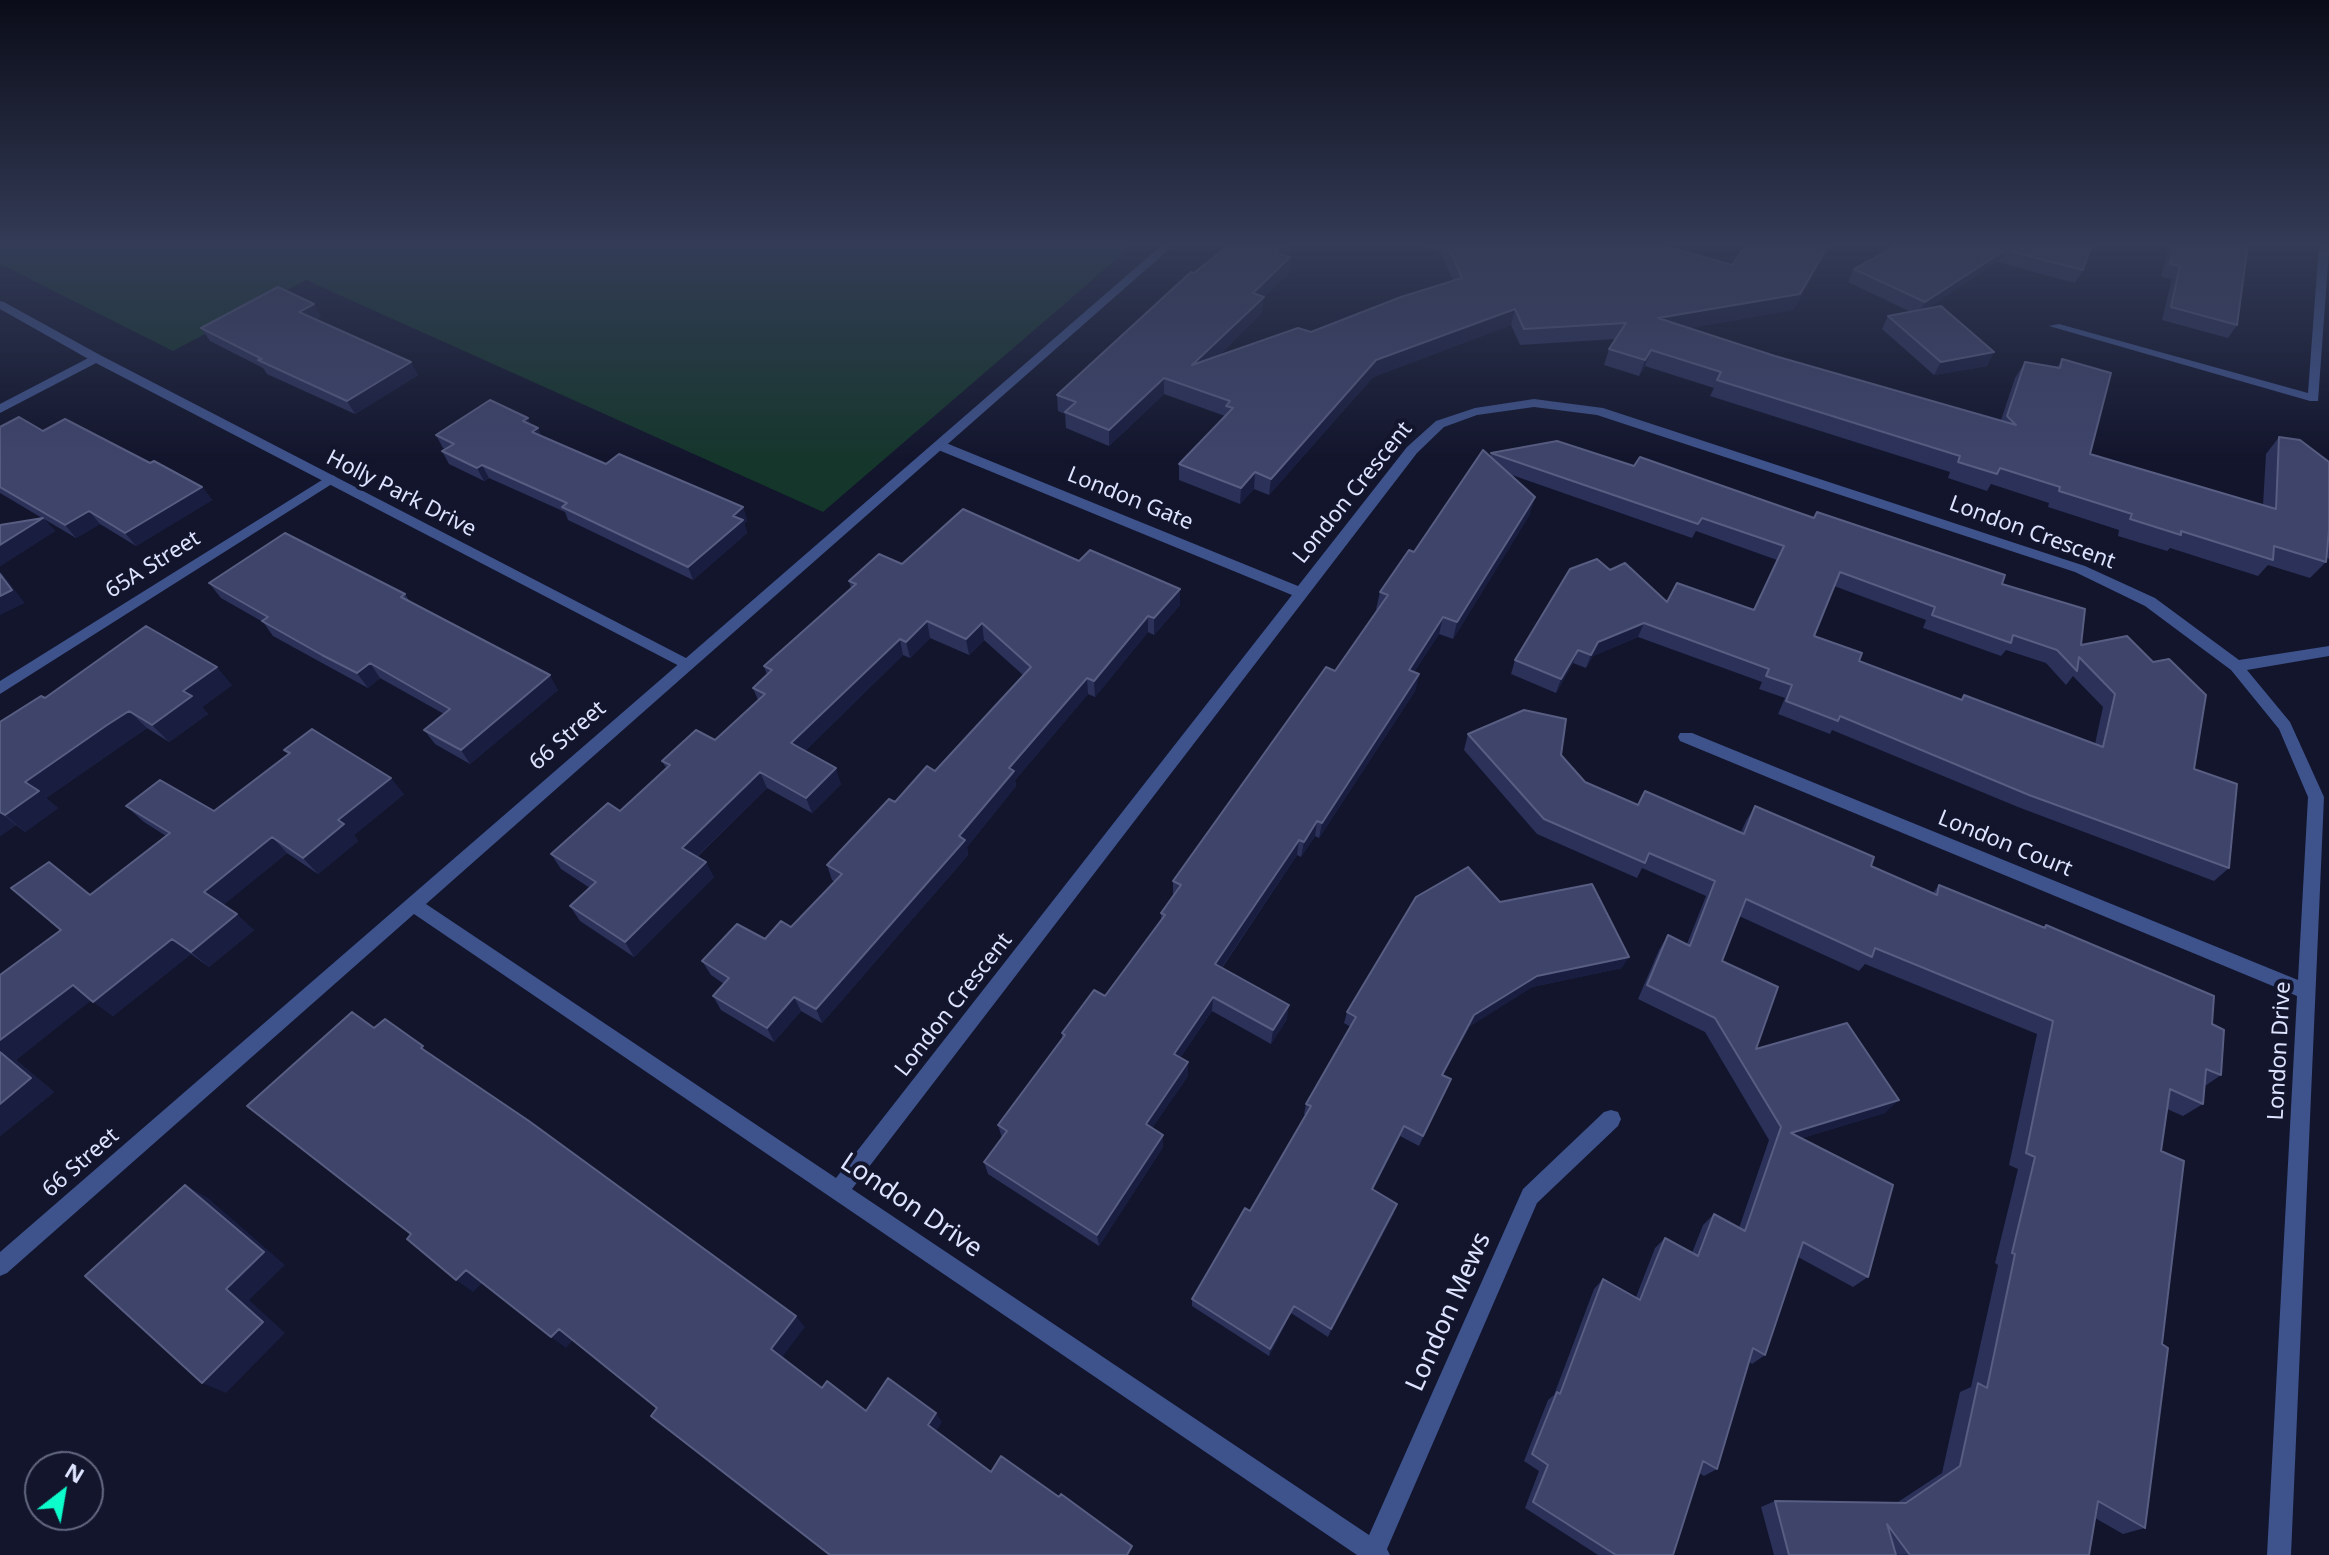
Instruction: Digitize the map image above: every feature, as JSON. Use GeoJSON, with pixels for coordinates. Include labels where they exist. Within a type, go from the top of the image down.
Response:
{"type":"FeatureCollection","features":[{"type":"Feature","properties":{"kind":"street","name":"Holly Park Drive"},"geometry":{"type":"LineString","coordinates":[[22,317],[96,358],[687,665]]}},
{"type":"Feature","properties":{"kind":"street","name":"66 Street"},"geometry":{"type":"LineString","coordinates":[[0,1266],[1088,317]]}},
{"type":"Feature","properties":{"kind":"street"},"geometry":{"type":"LineString","coordinates":[[2055,326],[2314,398],[2319,317]]}},
{"type":"Feature","properties":{"kind":"street"},"geometry":{"type":"LineString","coordinates":[[0,409],[96,358]]}},
{"type":"Feature","properties":{"kind":"street","name":"London Crescent"},"geometry":{"type":"LineString","coordinates":[[838,1191],[1412,450],[1440,424],[1475,412],[1534,403],[1599,411],[2080,569],[2150,602],[2236,666]]}},
{"type":"Feature","properties":{"kind":"street","name":"London Gate"},"geometry":{"type":"LineString","coordinates":[[941,446],[1301,593]]}},
{"type":"Feature","properties":{"kind":"street","name":"65A Street"},"geometry":{"type":"LineString","coordinates":[[0,688],[330,479]]}},
{"type":"Feature","properties":{"kind":"street"},"geometry":{"type":"LineString","coordinates":[[2236,666],[2329,651]]}},
{"type":"Feature","properties":{"kind":"street","name":"London Drive"},"geometry":{"type":"LineString","coordinates":[[2236,666],[2285,726],[2316,797],[2279,1555]]}},
{"type":"Feature","properties":{"kind":"street","name":"London Court"},"geometry":{"type":"LineString","coordinates":[[1686,737],[2307,992]]}},
{"type":"Feature","properties":{"kind":"street","name":"London Drive"},"geometry":{"type":"LineString","coordinates":[[413,904],[1376,1554]]}},
{"type":"Feature","properties":{"kind":"street","name":"London Mews"},"geometry":{"type":"LineString","coordinates":[[1376,1554],[1530,1196],[1611,1119]]}},
{"type":"Feature","properties":{"kind":"green space"},"geometry":{"type":"Polygon","coordinates":[[[105,317],[238,317],[173,351],[105,317]]]}},
{"type":"Feature","properties":{"kind":"green space"},"geometry":{"type":"Polygon","coordinates":[[[387,317],[1050,317],[823,512],[387,317]]]}},
{"type":"Feature","properties":{"kind":"building"},"geometry":{"type":"Polygon","coordinates":[[[222,317],[309,317],[411,362],[347,401],[258,360],[262,359],[201,328],[222,317]]]}},
{"type":"Feature","properties":{"kind":"building"},"geometry":{"type":"Polygon","coordinates":[[[1142,317],[1243,317],[1192,365],[1298,328],[1311,332],[1351,317],[1494,317],[1376,360],[1271,479],[1255,472],[1241,488],[1179,464],[1233,408],[1226,406],[1230,401],[1164,378],[1109,430],[1065,412],[1076,402],[1057,395],[1142,317]]]}},
{"type":"Feature","properties":{"kind":"building"},"geometry":{"type":"Polygon","coordinates":[[[1518,317],[1666,317],[1658,318],[1775,356],[2016,425],[2007,416],[2025,362],[2060,368],[2062,359],[2111,373],[2090,454],[2276,509],[2279,437],[2300,440],[2329,462],[2326,562],[2274,546],[2273,560],[2181,531],[2181,535],[2130,519],[2132,514],[2059,491],[2060,487],[2000,468],[1997,474],[1958,462],[1960,456],[1717,380],[1721,372],[1651,350],[1645,360],[1609,349],[1626,323],[1524,329],[1518,317]]]}},
{"type":"Feature","properties":{"kind":"building"},"geometry":{"type":"Polygon","coordinates":[[[1889,317],[1953,317],[1994,352],[1941,362],[1889,317]]]}},
{"type":"Feature","properties":{"kind":"building"},"geometry":{"type":"Polygon","coordinates":[[[2206,317],[2238,317],[2237,325],[2206,317]]]}},
{"type":"Feature","properties":{"kind":"building"},"geometry":{"type":"Polygon","coordinates":[[[490,400],[528,418],[523,421],[538,428],[532,432],[606,464],[619,454],[743,507],[733,516],[743,520],[688,567],[562,507],[567,503],[482,465],[477,468],[442,451],[454,444],[436,435],[490,400]]]}},
{"type":"Feature","properties":{"kind":"building"},"geometry":{"type":"Polygon","coordinates":[[[19,417],[43,431],[65,419],[202,487],[125,533],[89,511],[65,525],[0,487],[0,427],[19,417]]]}},
{"type":"Feature","properties":{"kind":"building"},"geometry":{"type":"Polygon","coordinates":[[[1557,441],[1634,466],[1640,457],[1814,518],[1817,512],[2005,575],[2002,584],[2085,609],[2081,645],[2127,636],[2153,662],[2169,659],[2206,695],[2194,769],[2237,784],[2229,868],[2029,795],[1840,716],[1838,721],[1786,701],[1792,685],[1766,676],[1769,669],[1644,623],[1598,642],[1591,655],[1578,650],[1561,679],[1515,660],[1570,569],[1597,559],[1610,570],[1625,563],[1667,602],[1677,583],[1754,610],[1784,546],[1702,518],[1698,524],[1491,453],[1557,441]],[[1840,572],[1814,636],[1862,653],[1859,661],[1962,700],[1964,695],[2103,747],[2115,694],[2079,657],[2077,671],[2057,650],[2013,635],[2011,643],[1932,615],[1935,607],[1840,572]]]}},
{"type":"Feature","properties":{"kind":"building"},"geometry":{"type":"Polygon","coordinates":[[[1483,450],[1535,497],[1457,622],[1443,617],[1409,670],[1419,674],[1322,823],[1317,821],[1304,842],[1299,840],[1215,964],[1289,1005],[1273,1030],[1213,997],[1174,1054],[1188,1062],[1146,1124],[1163,1135],[1097,1235],[984,1162],[1007,1131],[998,1125],[1065,1035],[1062,1033],[1094,990],[1105,996],[1165,915],[1161,913],[1181,885],[1173,881],[1326,667],[1335,671],[1388,595],[1380,592],[1409,550],[1414,552],[1483,450]]]}},
{"type":"Feature","properties":{"kind":"building"},"geometry":{"type":"Polygon","coordinates":[[[963,509],[1079,561],[1090,550],[1180,589],[1154,618],[1148,616],[1094,681],[1087,678],[1009,768],[1014,771],[959,836],[965,840],[816,1009],[794,997],[767,1028],[713,996],[729,978],[702,961],[737,924],[765,939],[781,921],[791,927],[842,874],[827,865],[889,799],[895,802],[927,766],[935,771],[1031,667],[982,623],[966,639],[927,621],[906,642],[900,639],[791,743],[836,768],[806,798],[760,772],[682,848],[706,862],[625,942],[570,906],[596,882],[551,854],[608,803],[620,811],[670,765],[662,761],[696,730],[715,740],[765,694],[753,688],[772,670],[764,666],[856,584],[849,581],[879,554],[902,564],[963,509]]]}},
{"type":"Feature","properties":{"kind":"building"},"geometry":{"type":"Polygon","coordinates":[[[43,518],[0,545],[0,525],[43,518]]]}},
{"type":"Feature","properties":{"kind":"building"},"geometry":{"type":"Polygon","coordinates":[[[285,533],[405,594],[401,597],[550,675],[461,750],[424,730],[450,709],[370,663],[357,673],[322,655],[262,621],[268,617],[209,583],[285,533]]]}},
{"type":"Feature","properties":{"kind":"building"},"geometry":{"type":"Polygon","coordinates":[[[0,574],[12,590],[0,596],[0,574]]]}},
{"type":"Feature","properties":{"kind":"building"},"geometry":{"type":"Polygon","coordinates":[[[146,626],[217,667],[183,691],[192,696],[152,725],[129,711],[107,725],[25,782],[39,791],[5,815],[0,812],[0,722],[41,696],[45,698],[146,626]]]}},
{"type":"Feature","properties":{"kind":"building"},"geometry":{"type":"Polygon","coordinates":[[[1524,710],[1566,719],[1561,755],[1585,782],[1638,805],[1645,791],[1744,834],[1755,806],[1874,857],[1871,866],[1937,895],[1939,885],[2045,928],[2046,925],[2214,996],[2212,1024],[2224,1030],[2221,1075],[2206,1069],[2203,1104],[2170,1089],[2161,1151],[2184,1161],[2162,1344],[2168,1348],[2145,1528],[2098,1501],[2089,1555],[1910,1555],[1887,1524],[1896,1555],[1789,1555],[1775,1501],[1906,1503],[1960,1466],[1978,1383],[1987,1388],[2015,1254],[2012,1253],[2035,1157],[2026,1153],[2053,1021],[1875,948],[1872,957],[1746,899],[1722,961],[1778,987],[1756,1049],[1847,1023],[1899,1100],[1791,1133],[1893,1185],[1868,1277],[1803,1242],[1765,1355],[1753,1348],[1717,1469],[1703,1461],[1673,1555],[1616,1555],[1533,1502],[1548,1465],[1532,1454],[1557,1392],[1560,1394],[1603,1279],[1640,1300],[1665,1238],[1698,1256],[1714,1214],[1745,1231],[1781,1127],[1715,1018],[1647,985],[1668,935],[1690,946],[1715,881],[1649,853],[1645,863],[1544,819],[1468,734],[1524,710]]]}},
{"type":"Feature","properties":{"kind":"building"},"geometry":{"type":"Polygon","coordinates":[[[312,729],[391,778],[338,820],[344,824],[303,858],[272,837],[204,892],[237,914],[191,952],[172,939],[93,1002],[73,985],[0,1040],[0,975],[61,930],[11,888],[49,862],[90,895],[170,833],[126,806],[160,780],[214,811],[290,753],[284,750],[312,729]]]}},
{"type":"Feature","properties":{"kind":"building"},"geometry":{"type":"Polygon","coordinates":[[[1468,867],[1500,902],[1592,884],[1629,957],[1537,976],[1474,1015],[1442,1075],[1451,1079],[1423,1136],[1404,1126],[1372,1189],[1397,1204],[1331,1329],[1294,1306],[1270,1349],[1192,1299],[1245,1208],[1250,1211],[1311,1106],[1306,1104],[1356,1017],[1347,1012],[1416,897],[1468,867]]]}},
{"type":"Feature","properties":{"kind":"building"},"geometry":{"type":"Polygon","coordinates":[[[352,1012],[374,1028],[385,1019],[423,1046],[421,1048],[529,1121],[796,1316],[771,1349],[822,1388],[827,1381],[866,1411],[888,1378],[936,1413],[928,1425],[991,1472],[1001,1456],[1059,1497],[1061,1494],[1132,1546],[1127,1555],[830,1555],[651,1416],[657,1408],[559,1329],[551,1337],[466,1270],[456,1280],[407,1239],[411,1234],[247,1106],[352,1012]]]}},
{"type":"Feature","properties":{"kind":"building"},"geometry":{"type":"Polygon","coordinates":[[[0,1052],[31,1078],[0,1104],[0,1052]]]}},
{"type":"Feature","properties":{"kind":"building"},"geometry":{"type":"Polygon","coordinates":[[[185,1185],[264,1252],[226,1289],[263,1322],[202,1383],[85,1276],[185,1185]]]}}]}
